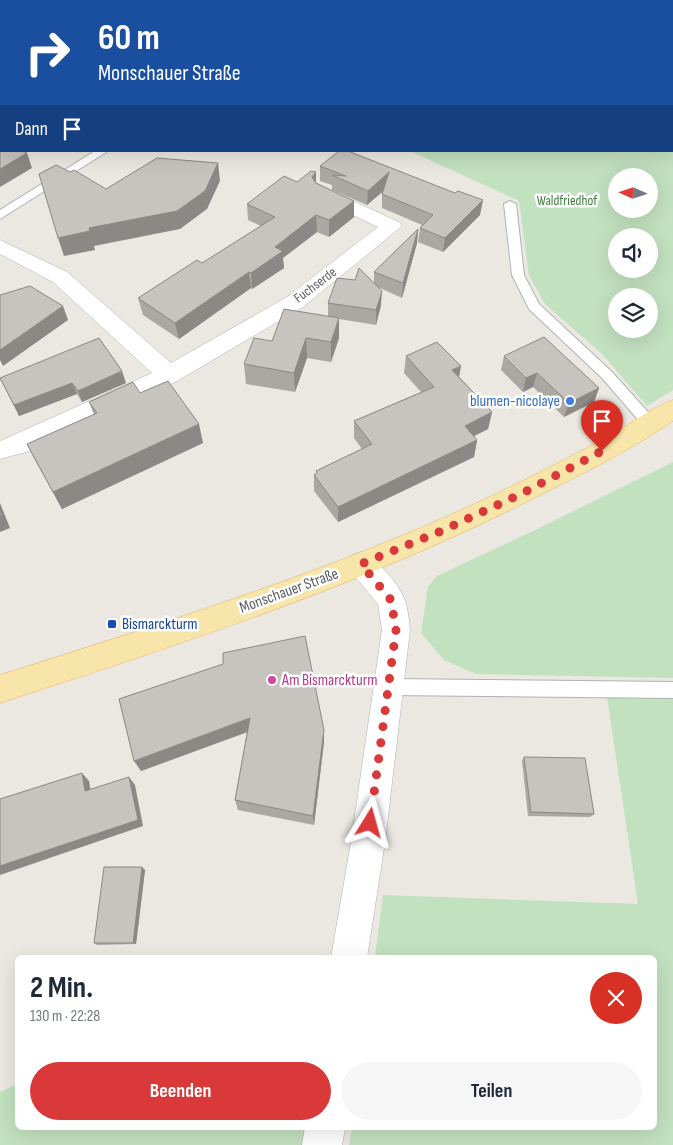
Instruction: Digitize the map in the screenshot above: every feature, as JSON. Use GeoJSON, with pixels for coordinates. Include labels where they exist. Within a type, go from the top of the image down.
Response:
{"type":"FeatureCollection","features":[{"type":"Feature","properties":{"kind":"main road","name":"Monschauer Straße"},"geometry":{"type":"LineString","coordinates":[[0,689],[126,649],[361,564],[439,532],[521,494],[651,425],[673,409]]}},
{"type":"Feature","properties":{"kind":"street","name":"Fuchserde"},"geometry":{"type":"LineString","coordinates":[[0,450],[17,445],[169,375],[295,302],[392,226],[324,194]]}},
{"type":"Feature","properties":{"kind":"street"},"geometry":{"type":"LineString","coordinates":[[0,246],[60,277],[169,375]]}},
{"type":"Feature","properties":{"kind":"street"},"geometry":{"type":"LineString","coordinates":[[349,955],[368,842],[396,630],[391,600],[361,564]]}},
{"type":"Feature","properties":{"kind":"street"},"geometry":{"type":"LineString","coordinates":[[322,1145],[325,1130]]}},
{"type":"Feature","properties":{"kind":"lane"},"geometry":{"type":"LineString","coordinates":[[0,216],[101,152]]}},
{"type":"Feature","properties":{"kind":"lane"},"geometry":{"type":"LineString","coordinates":[[510,204],[518,275],[534,306],[607,375],[651,425]]}},
{"type":"Feature","properties":{"kind":"lane"},"geometry":{"type":"LineString","coordinates":[[389,687],[673,690]]}},
{"type":"Feature","properties":{"kind":"green space","name":"Waldfriedhof"},"geometry":{"type":"Polygon","coordinates":[[[412,152],[673,152],[673,390],[647,406],[603,355],[545,304],[529,275],[519,201],[412,152]]]}},
{"type":"Feature","properties":{"kind":"green space"},"geometry":{"type":"Polygon","coordinates":[[[673,462],[673,678],[476,674],[444,660],[421,633],[428,587],[437,576],[673,462]]]}},
{"type":"Feature","properties":{"kind":"green space"},"geometry":{"type":"Polygon","coordinates":[[[607,697],[673,697],[673,1145],[349,1145],[352,1130],[657,1130],[657,955],[375,955],[383,895],[638,904],[607,697]]]}},
{"type":"Feature","properties":{"kind":"green space"},"geometry":{"type":"Polygon","coordinates":[[[15,1085],[15,1130],[303,1130],[301,1145],[0,1145],[0,1092],[15,1085]]]}},
{"type":"Feature","properties":{"kind":"building"},"geometry":{"type":"Polygon","coordinates":[[[0,152],[27,153],[0,169],[0,152]]]}},
{"type":"Feature","properties":{"kind":"building"},"geometry":{"type":"Polygon","coordinates":[[[338,152],[351,152],[455,193],[458,191],[483,200],[445,238],[420,228],[433,215],[382,194],[389,172],[368,191],[332,175],[346,176],[320,166],[338,152]]]}},
{"type":"Feature","properties":{"kind":"building"},"geometry":{"type":"Polygon","coordinates":[[[157,158],[218,163],[205,191],[177,211],[89,228],[90,231],[58,238],[39,174],[56,165],[70,172],[74,170],[106,189],[157,158]]]}},
{"type":"Feature","properties":{"kind":"building"},"geometry":{"type":"Polygon","coordinates":[[[311,171],[316,172],[312,177],[316,183],[354,201],[329,220],[316,215],[275,247],[283,251],[175,323],[138,298],[197,260],[202,263],[275,217],[247,204],[284,176],[297,182],[311,171]]]}},
{"type":"Feature","properties":{"kind":"building"},"geometry":{"type":"Polygon","coordinates":[[[418,229],[403,283],[374,272],[418,229]]]}},
{"type":"Feature","properties":{"kind":"building"},"geometry":{"type":"Polygon","coordinates":[[[359,268],[382,291],[376,310],[328,303],[337,278],[355,280],[359,268]]]}},
{"type":"Feature","properties":{"kind":"building"},"geometry":{"type":"Polygon","coordinates":[[[30,286],[63,306],[0,350],[0,295],[30,286]]]}},
{"type":"Feature","properties":{"kind":"building"},"geometry":{"type":"Polygon","coordinates":[[[284,309],[339,318],[331,342],[306,338],[294,373],[244,364],[254,338],[272,341],[284,309]]]}},
{"type":"Feature","properties":{"kind":"building"},"geometry":{"type":"Polygon","coordinates":[[[544,337],[599,388],[569,403],[537,373],[526,378],[504,356],[544,337]]]}},
{"type":"Feature","properties":{"kind":"building"},"geometry":{"type":"Polygon","coordinates":[[[99,338],[122,371],[78,391],[72,383],[14,405],[0,378],[99,338]]]}},
{"type":"Feature","properties":{"kind":"building"},"geometry":{"type":"Polygon","coordinates":[[[437,342],[461,366],[452,370],[492,412],[465,426],[477,440],[338,507],[314,475],[317,473],[316,471],[372,444],[354,421],[434,387],[406,356],[437,342]]]}},
{"type":"Feature","properties":{"kind":"building"},"geometry":{"type":"Polygon","coordinates":[[[168,381],[199,424],[53,492],[27,444],[97,413],[89,402],[133,382],[140,393],[168,381]]]}},
{"type":"Feature","properties":{"kind":"building"},"geometry":{"type":"Polygon","coordinates":[[[305,636],[324,730],[313,816],[235,800],[250,718],[134,761],[119,699],[223,664],[223,653],[305,636]]]}},
{"type":"Feature","properties":{"kind":"building"},"geometry":{"type":"Polygon","coordinates":[[[524,757],[585,758],[594,814],[531,812],[524,757]]]}},
{"type":"Feature","properties":{"kind":"building"},"geometry":{"type":"Polygon","coordinates":[[[82,773],[85,791],[129,777],[138,820],[0,866],[0,799],[82,773]]]}},
{"type":"Feature","properties":{"kind":"building"},"geometry":{"type":"Polygon","coordinates":[[[104,867],[142,867],[133,943],[94,943],[104,867]]]}},
{"type":"Feature","properties":{"kind":"place","name":"blumen-nicolaye"},"geometry":{"type":"Point","coordinates":[570,401]}},
{"type":"Feature","properties":{"kind":"place","name":"Bismarckturm"},"geometry":{"type":"Point","coordinates":[112,624]}},
{"type":"Feature","properties":{"kind":"place","name":"Am Bismarckturm"},"geometry":{"type":"Point","coordinates":[272,680]}},
{"type":"Feature","properties":{"kind":"route"},"geometry":{"type":"LineString","coordinates":[[370,823],[396,630],[391,600],[361,564],[439,532],[521,494],[602,451]]}}]}
